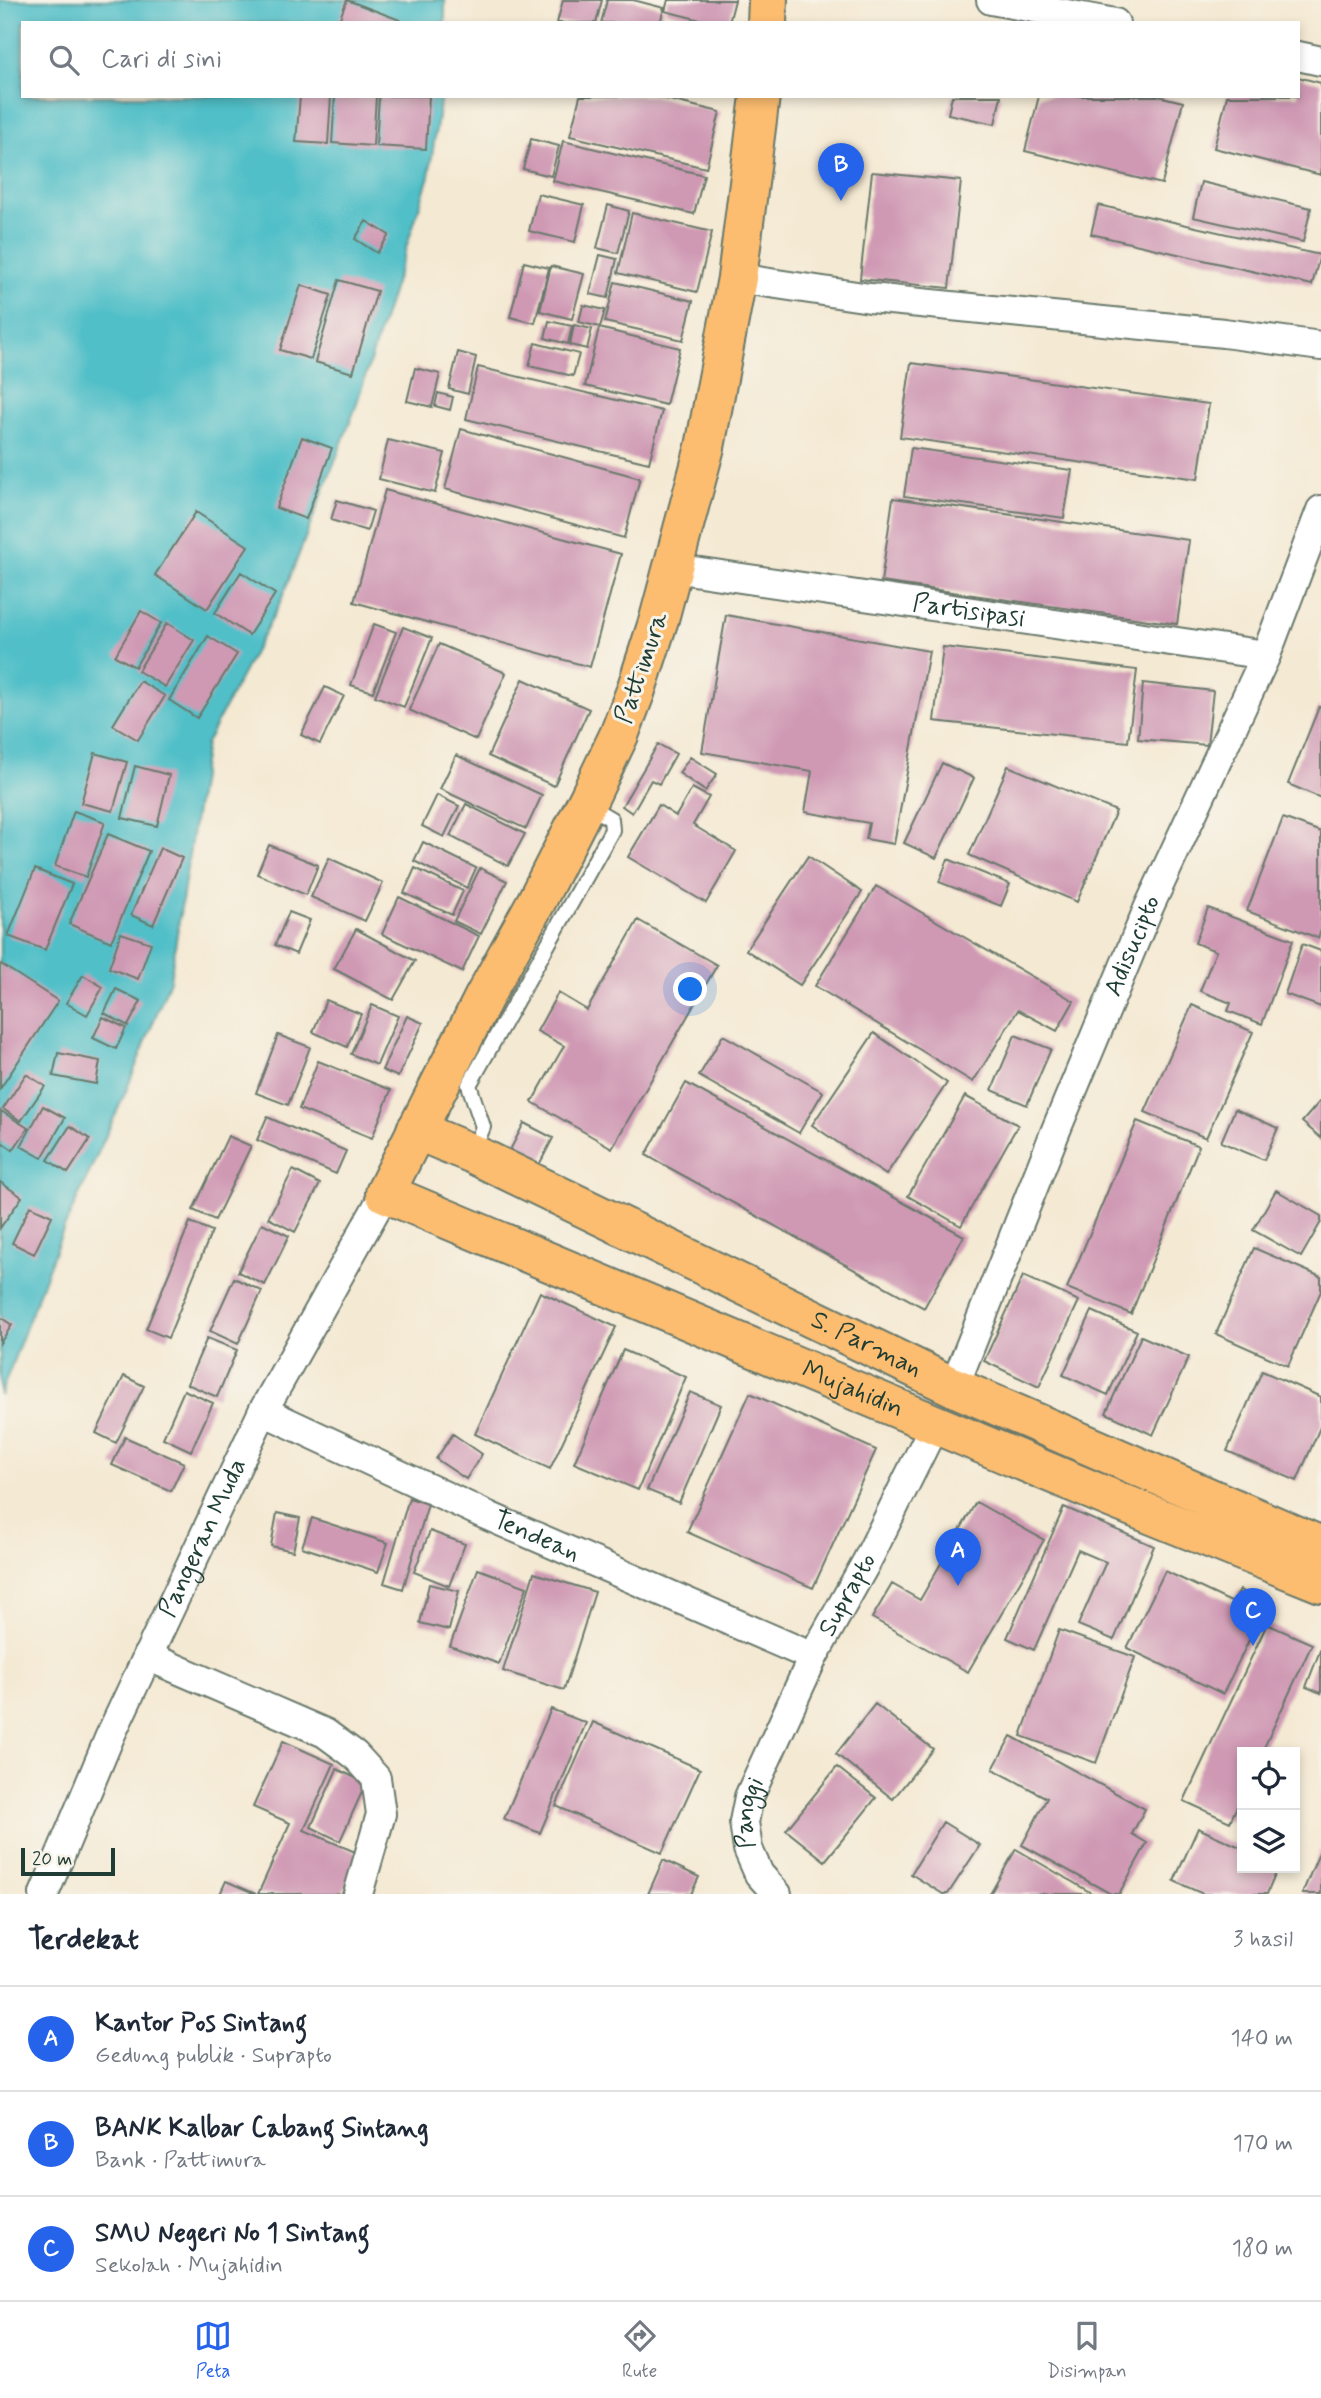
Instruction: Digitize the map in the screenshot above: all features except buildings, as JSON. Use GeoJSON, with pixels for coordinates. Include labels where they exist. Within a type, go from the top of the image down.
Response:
{"type":"FeatureCollection","features":[{"type":"Feature","properties":{"kind":"main road"},"geometry":{"type":"LineString","coordinates":[[767,21],[768,0]]}},
{"type":"Feature","properties":{"kind":"main road","name":"Pattimura"},"geometry":{"type":"LineString","coordinates":[[385,1193],[585,804],[619,734],[635,693],[673,568],[705,447],[737,278],[760,98]]}},
{"type":"Feature","properties":{"kind":"main road","name":"S. Parman"},"geometry":{"type":"LineString","coordinates":[[416,1130],[472,1154],[954,1387],[1321,1546]]}},
{"type":"Feature","properties":{"kind":"main road","name":"Mujahidin"},"geometry":{"type":"LineString","coordinates":[[385,1193],[1115,1500],[1321,1583]]}},
{"type":"Feature","properties":{"kind":"street"},"geometry":{"type":"LineString","coordinates":[[991,0],[1104,21]]}},
{"type":"Feature","properties":{"kind":"street"},"geometry":{"type":"LineString","coordinates":[[1300,56],[1321,61]]}},
{"type":"Feature","properties":{"kind":"street"},"geometry":{"type":"LineString","coordinates":[[737,278],[870,298],[1224,333],[1321,346]]}},
{"type":"Feature","properties":{"kind":"street","name":"Adisucipto"},"geometry":{"type":"LineString","coordinates":[[954,1387],[1056,1130],[1148,909],[1266,655],[1321,510]]}},
{"type":"Feature","properties":{"kind":"street","name":"Partisipasi"},"geometry":{"type":"LineString","coordinates":[[673,568],[1266,655]]}},
{"type":"Feature","properties":{"kind":"street","name":"Pangeran Muda"},"geometry":{"type":"LineString","coordinates":[[44,1894],[110,1736],[263,1410],[385,1193]]}},
{"type":"Feature","properties":{"kind":"street","name":"Tendean"},"geometry":{"type":"LineString","coordinates":[[263,1410],[499,1521],[813,1657]]}},
{"type":"Feature","properties":{"kind":"street","name":"Suprapto"},"geometry":{"type":"LineString","coordinates":[[762,1766],[813,1657],[867,1561],[935,1424]]}},
{"type":"Feature","properties":{"kind":"street"},"geometry":{"type":"LineString","coordinates":[[147,1656],[325,1733],[362,1762],[376,1778],[381,1814],[358,1894]]}},
{"type":"Feature","properties":{"kind":"street","name":"Panggi"},"geometry":{"type":"LineString","coordinates":[[762,1766],[749,1797],[744,1822],[748,1849],[759,1874],[778,1894]]}},
{"type":"Feature","properties":{"kind":"lane"},"geometry":{"type":"LineString","coordinates":[[472,1154],[483,1127],[469,1085],[612,830],[611,819],[585,804]]}},
{"type":"Feature","properties":{"kind":"water"},"geometry":{"type":"Polygon","coordinates":[[[0,0],[445,0],[445,21],[21,21],[21,98],[441,98],[429,176],[355,409],[280,603],[206,743],[170,980],[126,1091],[61,1235],[0,1396],[0,0]]]}},
{"type":"Feature","properties":{"kind":"place","name":"BANK Kalbar Cabang Sintang"},"geometry":{"type":"Point","coordinates":[841,201]}},
{"type":"Feature","properties":{"kind":"place","name":"Kantor Pos Sintang"},"geometry":{"type":"Point","coordinates":[958,1586]}},
{"type":"Feature","properties":{"kind":"place","name":"SMU Negeri No 1 Sintang"},"geometry":{"type":"Point","coordinates":[1253,1646]}}]}
